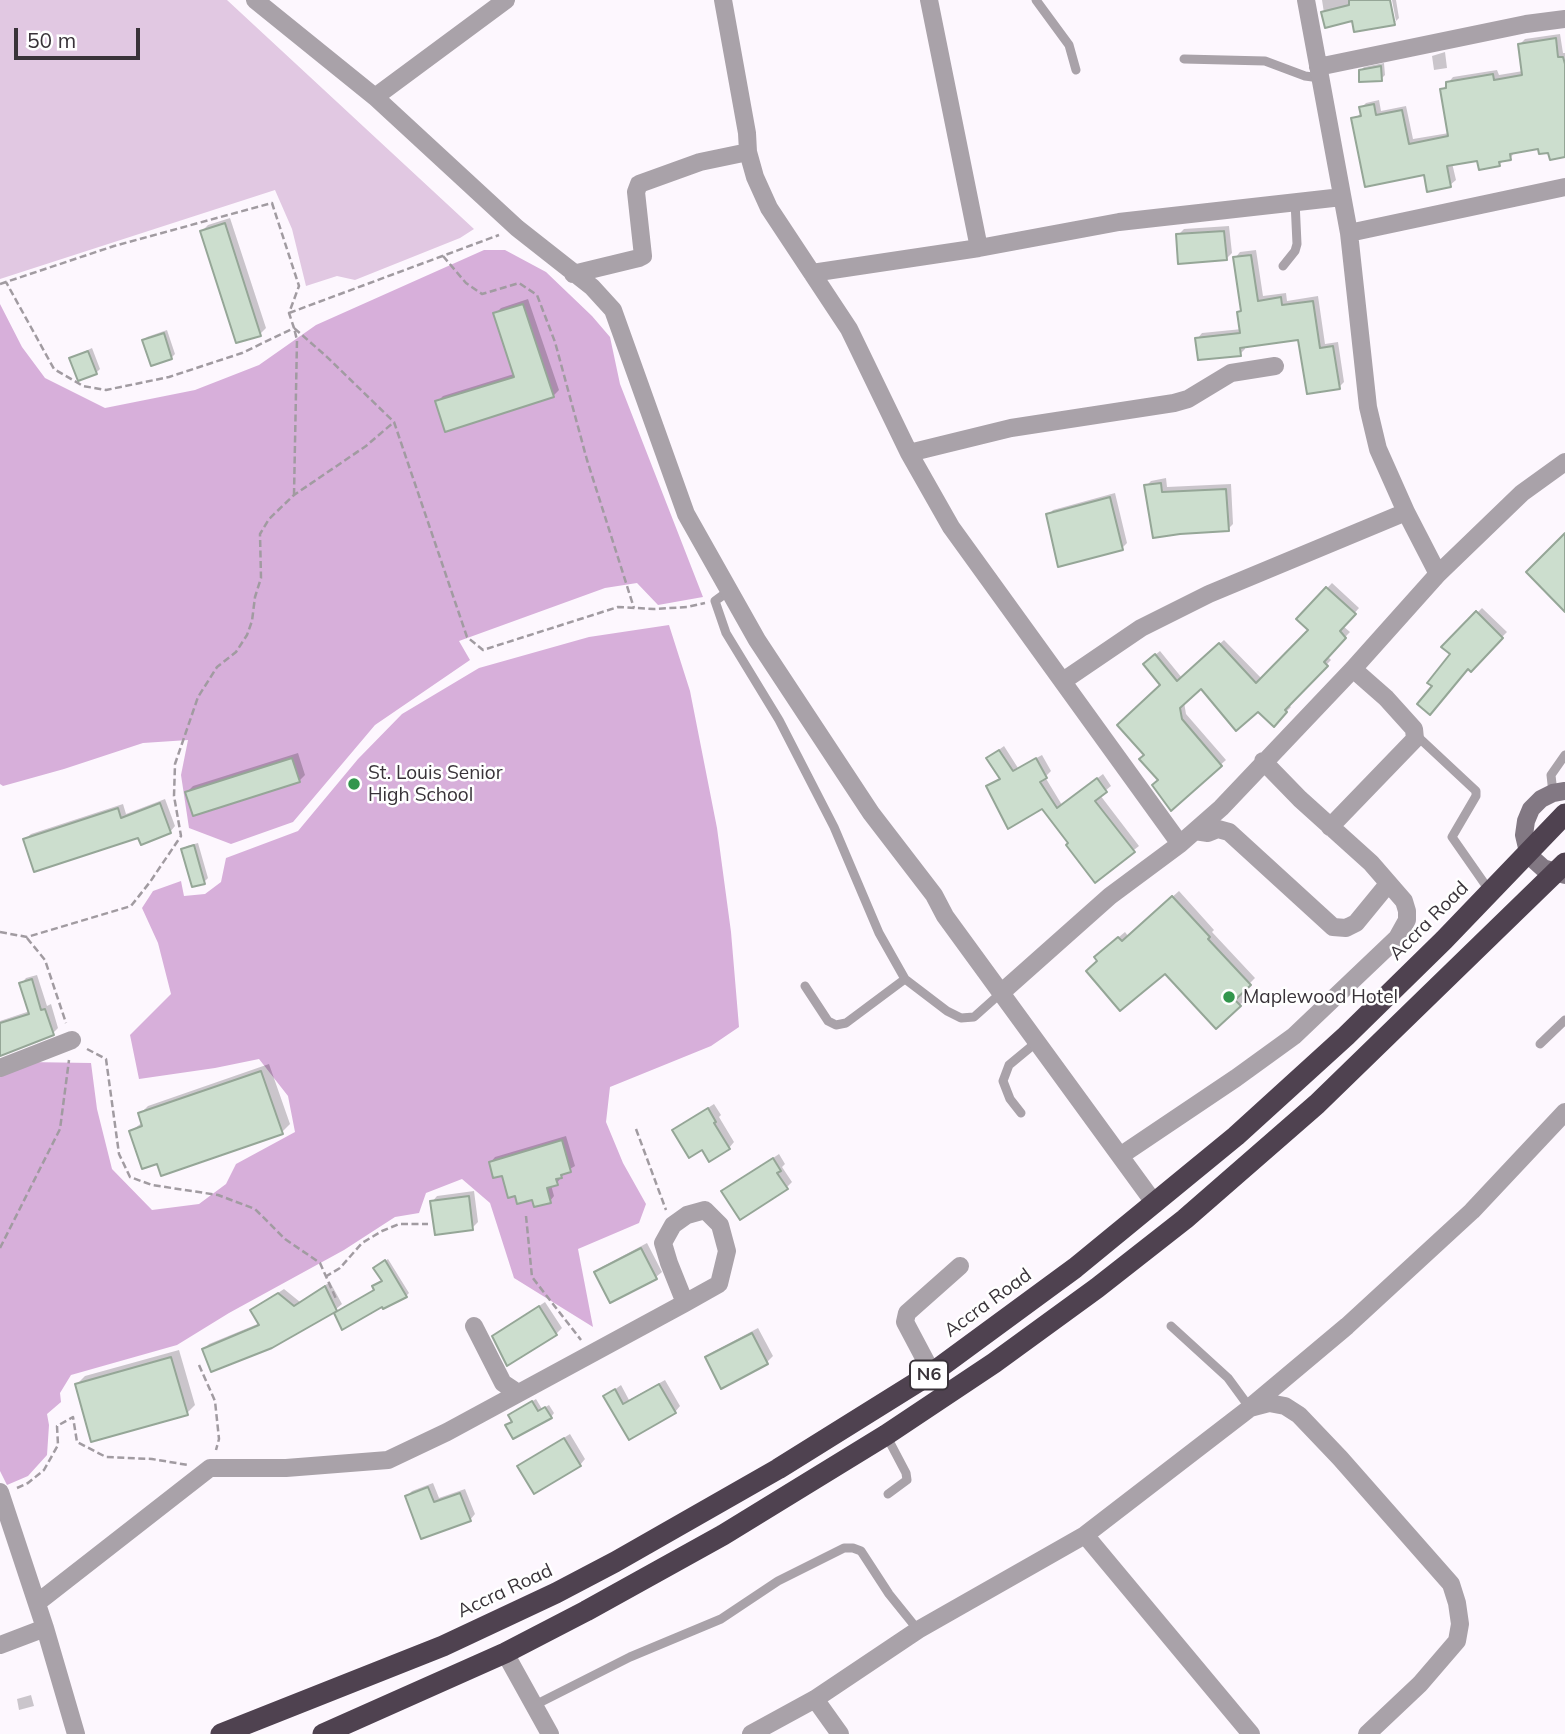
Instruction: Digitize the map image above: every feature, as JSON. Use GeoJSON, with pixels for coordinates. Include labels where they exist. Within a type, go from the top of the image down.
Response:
{"type":"FeatureCollection","features":[{"type":"Feature","properties":{"kind":"highway","name":"Accra Road"},"geometry":{"type":"LineString","coordinates":[[221,1734],[443,1646],[556,1593],[778,1469],[932,1373],[1075,1268],[1236,1136],[1346,1036],[1565,814]]}},
{"type":"Feature","properties":{"kind":"highway","name":"N6"},"geometry":{"type":"LineString","coordinates":[[323,1734],[505,1653],[723,1535],[886,1435],[994,1363],[1097,1288],[1185,1219],[1317,1104],[1561,871]]}},
{"type":"Feature","properties":{"kind":"street"},"geometry":{"type":"LineString","coordinates":[[255,0],[375,97],[517,228],[592,287],[613,310],[686,514],[757,639],[871,813],[934,895],[945,916],[1155,1204]]}},
{"type":"Feature","properties":{"kind":"street"},"geometry":{"type":"LineString","coordinates":[[375,97],[506,0]]}},
{"type":"Feature","properties":{"kind":"street"},"geometry":{"type":"LineString","coordinates":[[723,0],[748,152],[755,177],[769,208],[849,328],[909,453],[951,527],[1180,844]]}},
{"type":"Feature","properties":{"kind":"street"},"geometry":{"type":"LineString","coordinates":[[929,0],[979,248]]}},
{"type":"Feature","properties":{"kind":"street"},"geometry":{"type":"LineString","coordinates":[[1306,0],[1349,233],[1368,407],[1378,449],[1405,512],[1438,574]]}},
{"type":"Feature","properties":{"kind":"street"},"geometry":{"type":"LineString","coordinates":[[1319,73],[1525,24],[1565,19]]}},
{"type":"Feature","properties":{"kind":"street"},"geometry":{"type":"LineString","coordinates":[[573,274],[643,256],[636,192],[639,184],[700,162],[748,152]]}},
{"type":"Feature","properties":{"kind":"street"},"geometry":{"type":"LineString","coordinates":[[1349,233],[1565,187]]}},
{"type":"Feature","properties":{"kind":"street"},"geometry":{"type":"LineString","coordinates":[[812,273],[979,248],[1119,222],[1342,197]]}},
{"type":"Feature","properties":{"kind":"street"},"geometry":{"type":"LineString","coordinates":[[909,453],[1011,428],[1174,403],[1188,399],[1231,373],[1275,366]]}},
{"type":"Feature","properties":{"kind":"street"},"geometry":{"type":"LineString","coordinates":[[1002,992],[1110,896],[1180,844],[1221,808],[1438,574],[1522,493],[1565,462]]}},
{"type":"Feature","properties":{"kind":"street"},"geometry":{"type":"LineString","coordinates":[[1063,681],[1141,628],[1209,594],[1405,512]]}},
{"type":"Feature","properties":{"kind":"street"},"geometry":{"type":"LineString","coordinates":[[1330,827],[1415,739],[1415,729],[1353,668]]}},
{"type":"Feature","properties":{"kind":"street"},"geometry":{"type":"LineString","coordinates":[[1120,1156],[1294,1036],[1397,938],[1407,919],[1408,911],[1404,901],[1371,863],[1330,827],[1264,761]]}},
{"type":"Feature","properties":{"kind":"street"},"geometry":{"type":"LineString","coordinates":[[1559,792],[1541,799],[1531,809],[1525,821],[1524,835],[1528,852],[1543,868],[1561,871]]}},
{"type":"Feature","properties":{"kind":"street"},"geometry":{"type":"LineString","coordinates":[[1195,831],[1209,833],[1218,828],[1229,832],[1333,927],[1346,928],[1356,923],[1388,884]]}},
{"type":"Feature","properties":{"kind":"street"},"geometry":{"type":"LineString","coordinates":[[0,1068],[72,1040]]}},
{"type":"Feature","properties":{"kind":"street"},"geometry":{"type":"LineString","coordinates":[[751,1734],[815,1699],[918,1630],[1085,1535],[1250,1408],[1348,1326],[1472,1211],[1565,1112]]}},
{"type":"Feature","properties":{"kind":"street"},"geometry":{"type":"LineString","coordinates":[[37,1604],[210,1468],[286,1468],[388,1460],[447,1432],[592,1354],[685,1303],[719,1284],[727,1251],[720,1225],[705,1210],[687,1215],[673,1225],[663,1243],[685,1303]]}},
{"type":"Feature","properties":{"kind":"street"},"geometry":{"type":"LineString","coordinates":[[932,1373],[905,1322],[907,1313],[960,1266]]}},
{"type":"Feature","properties":{"kind":"street"},"geometry":{"type":"LineString","coordinates":[[474,1326],[503,1383],[518,1393]]}},
{"type":"Feature","properties":{"kind":"street"},"geometry":{"type":"LineString","coordinates":[[1250,1408],[1269,1403],[1286,1406],[1299,1415],[1392,1515],[1451,1584],[1461,1624],[1457,1641],[1420,1684],[1367,1734]]}},
{"type":"Feature","properties":{"kind":"street"},"geometry":{"type":"LineString","coordinates":[[7,1491],[76,1734]]}},
{"type":"Feature","properties":{"kind":"street"},"geometry":{"type":"LineString","coordinates":[[1085,1535],[1251,1734]]}},
{"type":"Feature","properties":{"kind":"street"},"geometry":{"type":"LineString","coordinates":[[0,1645],[45,1628]]}},
{"type":"Feature","properties":{"kind":"street"},"geometry":{"type":"LineString","coordinates":[[505,1653],[550,1734]]}},
{"type":"Feature","properties":{"kind":"street"},"geometry":{"type":"LineString","coordinates":[[815,1699],[840,1734]]}},
{"type":"Feature","properties":{"kind":"lane"},"geometry":{"type":"LineString","coordinates":[[1037,0],[1069,45],[1076,70]]}},
{"type":"Feature","properties":{"kind":"lane"},"geometry":{"type":"LineString","coordinates":[[1184,60],[1265,61],[1305,76],[1319,73]]}},
{"type":"Feature","properties":{"kind":"lane"},"geometry":{"type":"LineString","coordinates":[[1283,266],[1297,244],[1295,201]]}},
{"type":"Feature","properties":{"kind":"lane"},"geometry":{"type":"LineString","coordinates":[[730,590],[715,601],[726,633],[779,720],[834,827],[879,933],[905,979],[947,1011],[961,1018],[974,1017],[1002,992]]}},
{"type":"Feature","properties":{"kind":"lane"},"geometry":{"type":"LineString","coordinates":[[1415,733],[1476,791],[1476,796],[1452,837],[1490,892]]}},
{"type":"Feature","properties":{"kind":"lane"},"geometry":{"type":"LineString","coordinates":[[1559,792],[1551,775],[1565,755]]}},
{"type":"Feature","properties":{"kind":"lane"},"geometry":{"type":"LineString","coordinates":[[805,986],[828,1021],[836,1024],[846,1023],[905,979]]}},
{"type":"Feature","properties":{"kind":"lane"},"geometry":{"type":"LineString","coordinates":[[1540,1044],[1565,1020]]}},
{"type":"Feature","properties":{"kind":"lane"},"geometry":{"type":"LineString","coordinates":[[1021,1113],[1010,1099],[1003,1081],[1009,1065],[1038,1041]]}},
{"type":"Feature","properties":{"kind":"lane"},"geometry":{"type":"LineString","coordinates":[[1171,1326],[1228,1378],[1250,1408]]}},
{"type":"Feature","properties":{"kind":"lane"},"geometry":{"type":"LineString","coordinates":[[886,1435],[907,1480],[888,1494]]}},
{"type":"Feature","properties":{"kind":"lane"},"geometry":{"type":"LineString","coordinates":[[533,1706],[630,1657],[721,1619],[778,1581],[844,1548],[861,1551],[889,1594],[918,1630]]}},
{"type":"Feature","properties":{"kind":"path"},"geometry":{"type":"LineString","coordinates":[[0,284],[114,246],[272,204],[299,286],[289,313],[297,340],[294,495]]}},
{"type":"Feature","properties":{"kind":"path"},"geometry":{"type":"LineString","coordinates":[[289,313],[517,228]]}},
{"type":"Feature","properties":{"kind":"path"},"geometry":{"type":"LineString","coordinates":[[443,256],[466,283],[482,294],[519,283],[537,295],[555,342],[587,460],[634,608]]}},
{"type":"Feature","properties":{"kind":"path"},"geometry":{"type":"LineString","coordinates":[[6,282],[54,369],[83,386],[106,390],[181,373],[242,353],[294,328]]}},
{"type":"Feature","properties":{"kind":"path"},"geometry":{"type":"LineString","coordinates":[[294,328],[394,422],[467,637],[483,650],[618,607],[687,607],[715,601]]}},
{"type":"Feature","properties":{"kind":"path"},"geometry":{"type":"LineString","coordinates":[[0,932],[27,937],[131,906],[181,835],[174,796],[175,764],[198,697],[216,667],[236,652],[247,635],[261,578],[260,534],[269,519],[294,495],[366,446],[394,422]]}},
{"type":"Feature","properties":{"kind":"path"},"geometry":{"type":"LineString","coordinates":[[0,1248],[60,1129],[72,1040],[45,960],[27,937]]}},
{"type":"Feature","properties":{"kind":"path"},"geometry":{"type":"LineString","coordinates":[[72,1040],[106,1059],[119,1154],[130,1177],[152,1185],[218,1195],[255,1209],[285,1239],[320,1263],[337,1301]]}},
{"type":"Feature","properties":{"kind":"path"},"geometry":{"type":"LineString","coordinates":[[636,1129],[673,1225]]}},
{"type":"Feature","properties":{"kind":"path"},"geometry":{"type":"LineString","coordinates":[[526,1216],[533,1278],[592,1354]]}},
{"type":"Feature","properties":{"kind":"path"},"geometry":{"type":"LineString","coordinates":[[325,1277],[340,1268],[362,1243],[382,1231],[398,1224],[428,1224]]}},
{"type":"Feature","properties":{"kind":"path"},"geometry":{"type":"LineString","coordinates":[[7,1491],[28,1483],[44,1470],[58,1445],[57,1426],[73,1417],[77,1442],[106,1457],[152,1459],[210,1468],[219,1439],[215,1401],[199,1365]]}},
{"type":"Feature","properties":{"kind":"shaded area"},"geometry":{"type":"Polygon","coordinates":[[[0,0],[227,0],[474,229],[460,238],[355,280],[337,276],[306,286],[292,229],[275,190],[0,279],[0,0]]]}},
{"type":"Feature","properties":{"kind":"shaded area"},"geometry":{"type":"Polygon","coordinates":[[[484,250],[505,250],[546,272],[610,337],[620,384],[703,597],[658,605],[637,583],[605,588],[459,641],[470,660],[375,725],[293,822],[231,844],[189,828],[181,775],[188,740],[143,743],[64,769],[3,786],[0,784],[0,304],[22,347],[45,378],[105,408],[195,390],[259,365],[316,325],[484,250]]]}},
{"type":"Feature","properties":{"kind":"shaded area"},"geometry":{"type":"Polygon","coordinates":[[[669,625],[690,691],[717,828],[731,932],[739,1027],[711,1046],[610,1087],[606,1122],[623,1163],[646,1204],[639,1223],[578,1249],[593,1327],[514,1278],[490,1203],[462,1179],[426,1193],[419,1213],[395,1217],[344,1250],[229,1313],[177,1345],[71,1375],[60,1393],[61,1402],[47,1414],[47,1455],[28,1476],[7,1485],[0,1471],[0,1073],[28,1062],[91,1063],[97,1109],[112,1169],[152,1210],[199,1204],[226,1184],[236,1164],[295,1132],[288,1096],[259,1059],[139,1079],[130,1035],[171,994],[158,943],[142,908],[153,891],[181,881],[184,896],[205,894],[221,882],[226,858],[298,831],[358,759],[402,714],[479,668],[589,637],[669,625]]]}},
{"type":"Feature","properties":{"kind":"building"},"geometry":{"type":"Polygon","coordinates":[[[1349,0],[1390,0],[1395,25],[1354,32],[1352,21],[1325,28],[1321,12],[1349,5],[1349,0]]]}},
{"type":"Feature","properties":{"kind":"building"},"geometry":{"type":"Polygon","coordinates":[[[1556,38],[1558,57],[1563,57],[1565,64],[1565,157],[1550,160],[1548,153],[1539,154],[1538,149],[1510,154],[1511,160],[1499,162],[1500,166],[1479,170],[1477,161],[1447,166],[1451,187],[1427,192],[1424,175],[1365,187],[1351,118],[1361,116],[1359,107],[1374,104],[1376,115],[1402,110],[1409,144],[1448,136],[1440,89],[1446,88],[1446,82],[1493,74],[1494,80],[1522,75],[1518,44],[1556,38]]]}},
{"type":"Feature","properties":{"kind":"building"},"geometry":{"type":"Polygon","coordinates":[[[1381,66],[1382,81],[1359,82],[1359,70],[1381,66]]]}},
{"type":"Feature","properties":{"kind":"building"},"geometry":{"type":"Polygon","coordinates":[[[225,223],[261,336],[236,343],[200,231],[225,223]]]}},
{"type":"Feature","properties":{"kind":"building"},"geometry":{"type":"Polygon","coordinates":[[[1224,231],[1227,260],[1178,264],[1176,234],[1224,231]]]}},
{"type":"Feature","properties":{"kind":"building"},"geometry":{"type":"Polygon","coordinates":[[[1251,255],[1258,301],[1281,297],[1282,305],[1313,301],[1320,348],[1333,346],[1340,389],[1307,394],[1298,340],[1240,348],[1241,356],[1198,360],[1195,338],[1240,333],[1237,312],[1241,311],[1233,257],[1251,255]]]}},
{"type":"Feature","properties":{"kind":"building"},"geometry":{"type":"Polygon","coordinates":[[[523,304],[554,397],[445,432],[435,401],[514,377],[493,313],[523,304]]]}},
{"type":"Feature","properties":{"kind":"building"},"geometry":{"type":"Polygon","coordinates":[[[164,333],[172,359],[151,366],[142,340],[164,333]]]}},
{"type":"Feature","properties":{"kind":"building"},"geometry":{"type":"Polygon","coordinates":[[[88,351],[97,374],[78,381],[69,358],[88,351]]]}},
{"type":"Feature","properties":{"kind":"building"},"geometry":{"type":"Polygon","coordinates":[[[1161,483],[1162,492],[1226,489],[1229,531],[1153,538],[1144,485],[1161,483]]]}},
{"type":"Feature","properties":{"kind":"building"},"geometry":{"type":"Polygon","coordinates":[[[1110,497],[1123,550],[1058,567],[1046,514],[1110,497]]]}},
{"type":"Feature","properties":{"kind":"building"},"geometry":{"type":"Polygon","coordinates":[[[1565,533],[1565,612],[1526,572],[1565,533]]]}},
{"type":"Feature","properties":{"kind":"building"},"geometry":{"type":"Polygon","coordinates":[[[1326,587],[1356,614],[1340,631],[1346,638],[1324,662],[1328,666],[1285,710],[1287,712],[1274,727],[1258,712],[1236,731],[1201,689],[1180,708],[1182,719],[1222,766],[1171,811],[1152,785],[1158,780],[1139,759],[1144,755],[1117,725],[1160,685],[1143,664],[1155,654],[1177,681],[1219,643],[1256,683],[1308,630],[1296,619],[1326,587]]]}},
{"type":"Feature","properties":{"kind":"building"},"geometry":{"type":"Polygon","coordinates":[[[1476,611],[1503,638],[1471,672],[1468,669],[1430,715],[1417,704],[1432,686],[1427,683],[1450,654],[1441,647],[1476,611]]]}},
{"type":"Feature","properties":{"kind":"building"},"geometry":{"type":"Polygon","coordinates":[[[999,750],[1013,771],[1036,758],[1047,778],[1040,782],[1057,808],[1097,778],[1107,792],[1095,801],[1135,852],[1095,883],[1042,809],[1008,829],[986,786],[1000,779],[986,758],[999,750]]]}},
{"type":"Feature","properties":{"kind":"building"},"geometry":{"type":"Polygon","coordinates":[[[292,758],[300,782],[193,816],[185,792],[292,758]]]}},
{"type":"Feature","properties":{"kind":"building"},"geometry":{"type":"Polygon","coordinates":[[[160,803],[171,833],[141,845],[138,838],[34,872],[23,839],[118,808],[121,818],[160,803]]]}},
{"type":"Feature","properties":{"kind":"building"},"geometry":{"type":"Polygon","coordinates":[[[194,845],[205,884],[192,887],[181,849],[194,845]]]}},
{"type":"Feature","properties":{"kind":"building"},"geometry":{"type":"Polygon","coordinates":[[[1172,896],[1251,985],[1235,1000],[1241,1006],[1216,1029],[1165,974],[1120,1011],[1086,971],[1097,961],[1094,957],[1118,937],[1122,941],[1172,896]]]}},
{"type":"Feature","properties":{"kind":"building"},"geometry":{"type":"Polygon","coordinates":[[[32,979],[41,1010],[45,1009],[54,1035],[0,1056],[0,1023],[29,1014],[19,983],[32,979]]]}},
{"type":"Feature","properties":{"kind":"building"},"geometry":{"type":"Polygon","coordinates":[[[261,1071],[283,1134],[161,1176],[157,1164],[142,1169],[129,1131],[142,1126],[138,1113],[261,1071]]]}},
{"type":"Feature","properties":{"kind":"building"},"geometry":{"type":"Polygon","coordinates":[[[708,1108],[730,1149],[709,1162],[702,1150],[689,1158],[672,1130],[708,1108]]]}},
{"type":"Feature","properties":{"kind":"building"},"geometry":{"type":"Polygon","coordinates":[[[562,1140],[571,1172],[556,1179],[558,1185],[547,1188],[551,1203],[534,1207],[532,1200],[517,1204],[515,1196],[508,1198],[502,1176],[493,1178],[489,1162],[562,1140]]]}},
{"type":"Feature","properties":{"kind":"building"},"geometry":{"type":"Polygon","coordinates":[[[773,1158],[781,1171],[777,1173],[788,1189],[740,1220],[721,1191],[773,1158]]]}},
{"type":"Feature","properties":{"kind":"building"},"geometry":{"type":"Polygon","coordinates":[[[469,1196],[473,1230],[435,1235],[430,1201],[469,1196]]]}},
{"type":"Feature","properties":{"kind":"building"},"geometry":{"type":"Polygon","coordinates":[[[641,1248],[657,1279],[610,1303],[594,1272],[641,1248]]]}},
{"type":"Feature","properties":{"kind":"building"},"geometry":{"type":"Polygon","coordinates":[[[385,1260],[407,1297],[383,1309],[382,1307],[342,1330],[334,1313],[374,1290],[372,1286],[382,1281],[373,1268],[385,1260]]]}},
{"type":"Feature","properties":{"kind":"building"},"geometry":{"type":"Polygon","coordinates":[[[325,1286],[337,1311],[272,1348],[211,1372],[202,1349],[259,1325],[250,1310],[278,1293],[294,1306],[325,1286]]]}},
{"type":"Feature","properties":{"kind":"building"},"geometry":{"type":"Polygon","coordinates":[[[539,1306],[557,1335],[507,1366],[492,1336],[539,1306]]]}},
{"type":"Feature","properties":{"kind":"building"},"geometry":{"type":"Polygon","coordinates":[[[752,1333],[768,1364],[721,1389],[705,1357],[752,1333]]]}},
{"type":"Feature","properties":{"kind":"building"},"geometry":{"type":"Polygon","coordinates":[[[171,1357],[188,1415],[91,1442],[75,1384],[171,1357]]]}},
{"type":"Feature","properties":{"kind":"building"},"geometry":{"type":"Polygon","coordinates":[[[659,1384],[676,1413],[629,1440],[603,1396],[615,1389],[623,1404],[659,1384]]]}},
{"type":"Feature","properties":{"kind":"building"},"geometry":{"type":"Polygon","coordinates":[[[532,1401],[538,1411],[545,1407],[552,1418],[513,1439],[505,1425],[512,1422],[508,1415],[532,1401]]]}},
{"type":"Feature","properties":{"kind":"building"},"geometry":{"type":"Polygon","coordinates":[[[564,1438],[581,1466],[534,1494],[517,1466],[564,1438]]]}},
{"type":"Feature","properties":{"kind":"building"},"geometry":{"type":"Polygon","coordinates":[[[428,1487],[434,1502],[460,1493],[471,1521],[421,1539],[405,1496],[428,1487]]]}},
{"type":"Feature","properties":{"kind":"place","name":"St. Louis Senior High School"},"geometry":{"type":"Point","coordinates":[354,784]}},
{"type":"Feature","properties":{"kind":"place","name":"Maplewood Hotel"},"geometry":{"type":"Point","coordinates":[1229,997]}}]}
